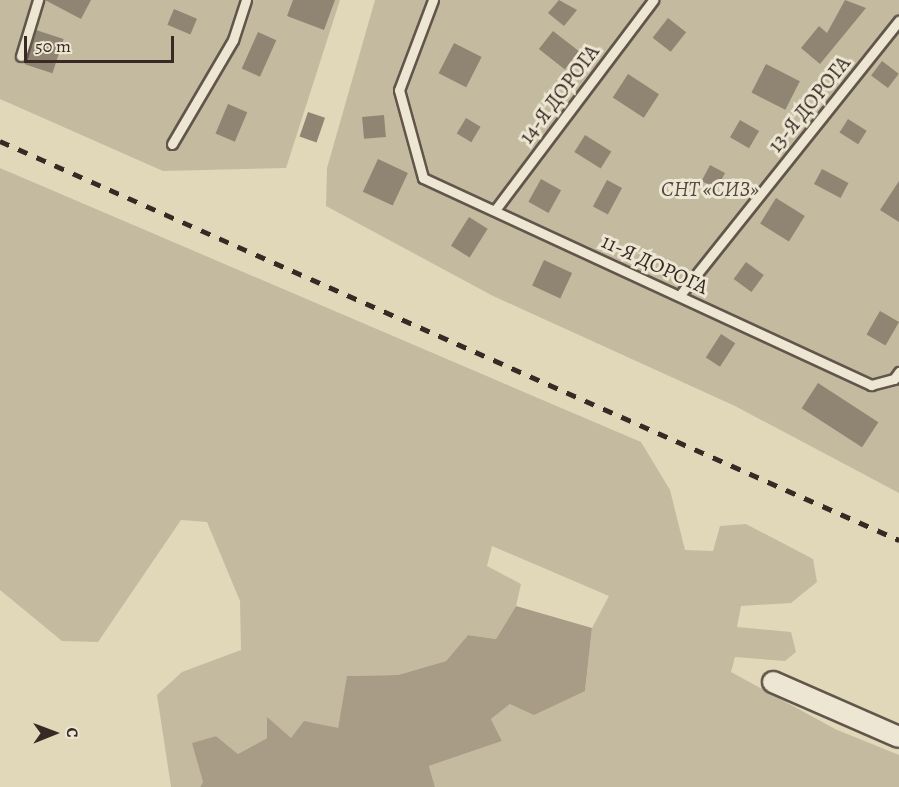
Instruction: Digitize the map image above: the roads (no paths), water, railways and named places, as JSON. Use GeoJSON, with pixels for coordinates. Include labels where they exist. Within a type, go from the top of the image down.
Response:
{"type":"FeatureCollection","features":[{"type":"Feature","properties":{"kind":"street"},"geometry":{"type":"LineString","coordinates":[[773,682],[899,737]]}},
{"type":"Feature","properties":{"kind":"lane"},"geometry":{"type":"LineString","coordinates":[[21,56],[38,0]]}},
{"type":"Feature","properties":{"kind":"lane"},"geometry":{"type":"LineString","coordinates":[[172,144],[233,40],[246,0]]}},
{"type":"Feature","properties":{"kind":"lane","name":"11-Я ДОРОГА"},"geometry":{"type":"LineString","coordinates":[[433,0],[399,90],[423,178],[871,385],[894,379],[899,372]]}},
{"type":"Feature","properties":{"kind":"lane","name":"14-Я ДОРОГА"},"geometry":{"type":"LineString","coordinates":[[495,210],[653,0]]}},
{"type":"Feature","properties":{"kind":"lane","name":"13-Я ДОРОГА"},"geometry":{"type":"LineString","coordinates":[[680,295],[899,21]]}},
{"type":"Feature","properties":{"kind":"railway"},"geometry":{"type":"LineString","coordinates":[[0,141],[899,540]]}},
{"type":"Feature","properties":{"kind":"park label","name":"СНТ «СИЗ»"},"geometry":{"type":"Point","coordinates":[710,189]}}]}
